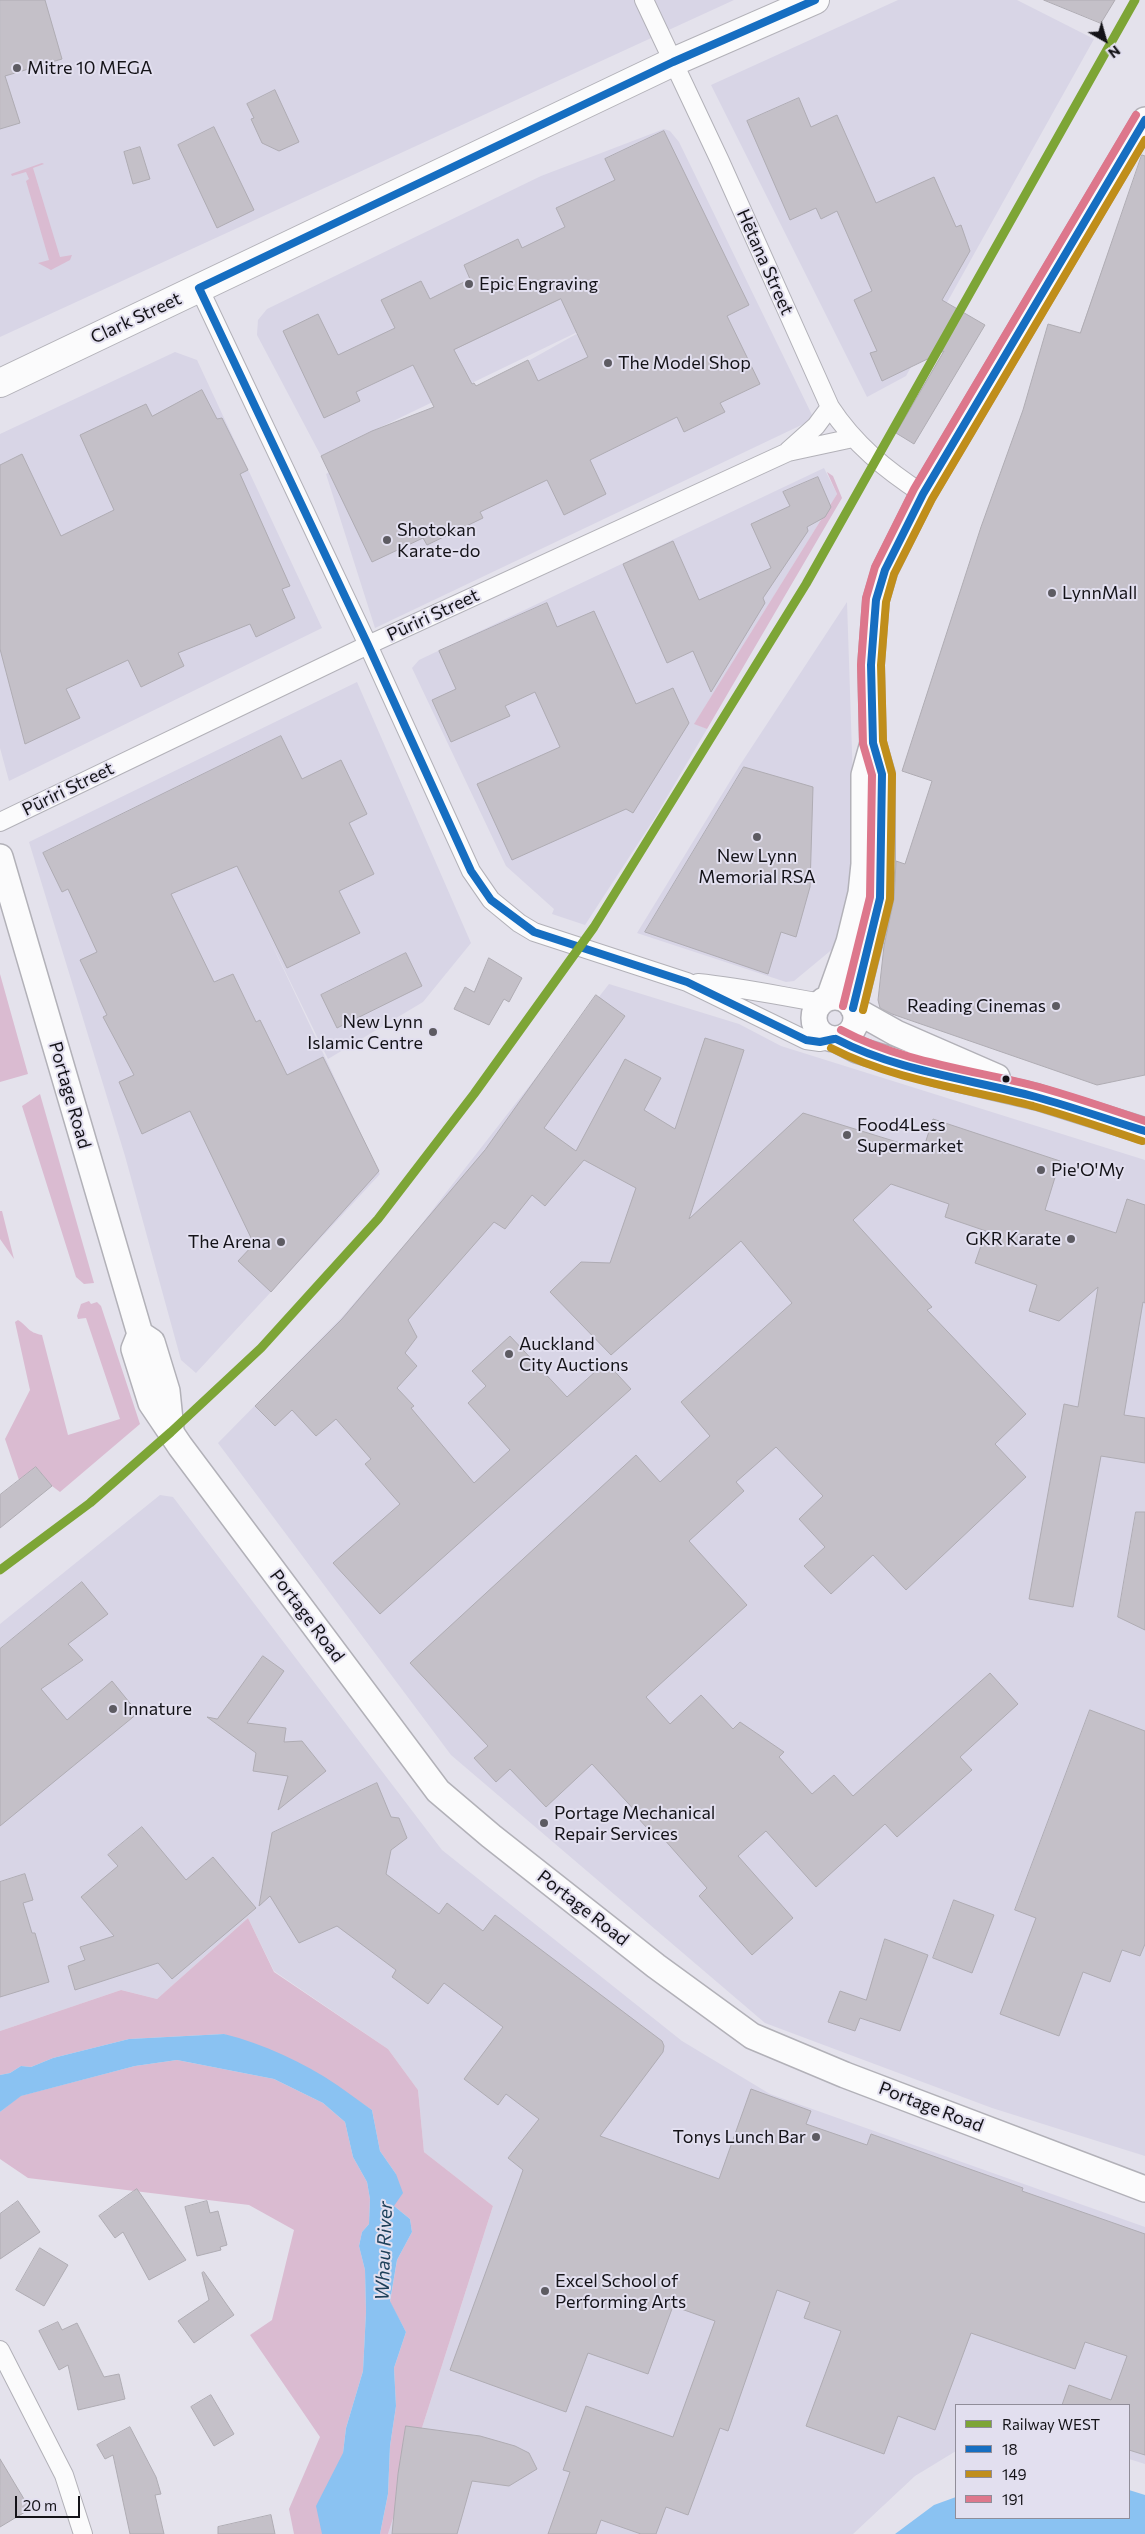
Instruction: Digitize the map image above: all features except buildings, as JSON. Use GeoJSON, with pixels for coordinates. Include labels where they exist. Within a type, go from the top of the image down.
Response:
{"type":"FeatureCollection","features":[{"type":"Feature","properties":{"kind":"main road","name":"Clark Street"},"geometry":{"type":"LineString","coordinates":[[0,382],[673,62],[815,0]]}},
{"type":"Feature","properties":{"kind":"street","name":"Hētana Street"},"geometry":{"type":"LineString","coordinates":[[644,0],[724,170],[830,407],[852,438],[871,456],[923,494]]}},
{"type":"Feature","properties":{"kind":"street"},"geometry":{"type":"LineString","coordinates":[[199,288],[368,644],[471,872],[491,900],[519,924],[534,932],[688,982],[806,1040],[820,1042],[846,1036],[853,1029],[856,1020],[854,1009],[880,898],[882,774],[873,743],[871,665],[876,600],[891,555],[923,494],[1145,120]]}},
{"type":"Feature","properties":{"kind":"street","name":"Pūriri Street"},"geometry":{"type":"LineString","coordinates":[[788,452],[816,426],[830,407]]}},
{"type":"Feature","properties":{"kind":"street","name":"Pūriri Street"},"geometry":{"type":"LineString","coordinates":[[0,822],[368,644],[788,452],[852,438]]}},
{"type":"Feature","properties":{"kind":"street"},"geometry":{"type":"LineString","coordinates":[[873,743],[864,775],[864,864],[861,894],[849,942],[825,1001],[815,1015],[816,1025],[825,1036],[857,1050],[938,1074],[1038,1097],[1145,1131]]}},
{"type":"Feature","properties":{"kind":"street","name":"Portage Road"},"geometry":{"type":"LineString","coordinates":[[0,856],[140,1334],[152,1342],[167,1391],[171,1432],[438,1791],[491,1836],[656,1966],[752,2036],[1145,2189]]}},
{"type":"Feature","properties":{"kind":"street"},"geometry":{"type":"LineString","coordinates":[[688,982],[744,987],[772,995],[825,1001],[840,998],[854,1009],[896,1033],[950,1054],[1038,1097]]}},
{"type":"Feature","properties":{"kind":"street"},"geometry":{"type":"LineString","coordinates":[[0,2350],[64,2475],[83,2534]]}},
{"type":"Feature","properties":{"kind":"shaded area"},"geometry":{"type":"Polygon","coordinates":[[[0,0],[734,0],[0,337],[0,0]]]}},
{"type":"Feature","properties":{"kind":"shaded area"},"geometry":{"type":"Polygon","coordinates":[[[898,0],[1017,0],[1094,39],[906,376],[867,397],[711,85],[898,0]]]}},
{"type":"Feature","properties":{"kind":"shaded area"},"geometry":{"type":"Polygon","coordinates":[[[664,129],[670,131],[679,142],[814,419],[375,628],[326,474],[596,323],[321,456],[257,335],[258,320],[267,309],[541,176],[664,129]]]}},
{"type":"Feature","properties":{"kind":"shaded area"},"geometry":{"type":"Polygon","coordinates":[[[42,163],[44,164],[33,168],[60,257],[72,255],[70,260],[51,270],[38,263],[49,260],[26,181],[29,179],[26,172],[12,176],[11,174],[42,163]]]}},
{"type":"Feature","properties":{"kind":"shaded area"},"geometry":{"type":"Polygon","coordinates":[[[175,352],[197,360],[322,628],[9,781],[0,748],[0,434],[175,352]]]}},
{"type":"Feature","properties":{"kind":"shaded area"},"geometry":{"type":"Polygon","coordinates":[[[824,468],[837,494],[695,723],[707,729],[654,819],[585,925],[552,914],[554,909],[506,866],[412,668],[419,660],[824,468]]]}},
{"type":"Feature","properties":{"kind":"shaded area"},"geometry":{"type":"Polygon","coordinates":[[[827,472],[833,476],[842,498],[707,729],[694,724],[837,494],[827,472]]]}},
{"type":"Feature","properties":{"kind":"shaded area"},"geometry":{"type":"Polygon","coordinates":[[[847,602],[854,812],[852,882],[835,947],[794,981],[786,982],[637,933],[740,765],[847,602]]]}},
{"type":"Feature","properties":{"kind":"shaded area"},"geometry":{"type":"Polygon","coordinates":[[[357,682],[471,943],[423,1002],[328,1059],[266,932],[380,1174],[196,1373],[181,1360],[125,1156],[29,842],[357,682]]]}},
{"type":"Feature","properties":{"kind":"shaded area"},"geometry":{"type":"Polygon","coordinates":[[[0,974],[28,1074],[0,1082],[0,974]]]}},
{"type":"Feature","properties":{"kind":"shaded area"},"geometry":{"type":"Polygon","coordinates":[[[609,984],[739,1024],[781,1046],[1145,1160],[1145,2156],[992,2108],[765,2023],[451,1755],[218,1443],[343,1316],[416,1231],[609,984]]]}},
{"type":"Feature","properties":{"kind":"shaded area"},"geometry":{"type":"Polygon","coordinates":[[[40,1094],[94,1283],[84,1284],[76,1277],[22,1106],[40,1094]]]}},
{"type":"Feature","properties":{"kind":"shaded area"},"geometry":{"type":"Polygon","coordinates":[[[0,1211],[2,1211],[14,1259],[0,1239],[0,1211]]]}},
{"type":"Feature","properties":{"kind":"shaded area"},"geometry":{"type":"Polygon","coordinates":[[[89,1301],[91,1304],[97,1302],[101,1306],[140,1424],[60,1492],[52,1486],[36,1467],[19,1480],[5,1439],[30,1390],[15,1322],[18,1320],[31,1331],[42,1335],[68,1435],[120,1419],[86,1318],[78,1319],[77,1316],[81,1304],[89,1301]]]}},
{"type":"Feature","properties":{"kind":"shaded area"},"geometry":{"type":"Polygon","coordinates":[[[160,1495],[173,1497],[442,1850],[682,2041],[770,2094],[1145,2227],[1145,2464],[1130,2459],[1130,2404],[955,2404],[955,2452],[915,2476],[853,2534],[388,2534],[493,2206],[424,2152],[418,2090],[388,2049],[274,1971],[248,1918],[157,1999],[121,1990],[0,2031],[0,1624],[160,1495]]]}},
{"type":"Feature","properties":{"kind":"shaded area"},"geometry":{"type":"Polygon","coordinates":[[[248,1918],[274,1972],[388,2049],[418,2090],[424,2152],[493,2206],[388,2534],[380,2534],[388,2494],[390,2446],[396,2406],[394,2368],[406,2332],[390,2302],[397,2260],[412,2232],[410,2219],[394,2206],[396,2174],[380,2151],[372,2110],[355,2099],[224,2034],[129,2039],[53,2058],[31,2067],[21,2066],[10,2073],[0,2075],[0,2031],[121,1990],[157,1999],[248,1918]]]}},
{"type":"Feature","properties":{"kind":"shaded area"},"geometry":{"type":"Polygon","coordinates":[[[177,2060],[274,2079],[323,2103],[345,2122],[353,2157],[367,2182],[370,2199],[369,2224],[362,2232],[359,2246],[365,2270],[366,2312],[363,2371],[346,2428],[343,2453],[349,2462],[349,2534],[294,2534],[289,2509],[320,2437],[250,2335],[272,2320],[294,2230],[249,2205],[28,2178],[0,2159],[0,2112],[20,2096],[135,2066],[177,2060]]]}},
{"type":"Feature","properties":{"kind":"water","name":"Whau River"},"geometry":{"type":"Polygon","coordinates":[[[224,2034],[268,2048],[297,2061],[337,2085],[372,2110],[380,2151],[396,2174],[403,2193],[394,2206],[410,2219],[412,2232],[397,2260],[390,2301],[406,2332],[394,2368],[396,2406],[390,2446],[388,2494],[380,2534],[322,2534],[316,2506],[343,2453],[346,2428],[363,2371],[366,2312],[365,2270],[359,2246],[362,2232],[369,2224],[370,2199],[367,2182],[353,2157],[345,2122],[323,2103],[274,2079],[177,2060],[135,2066],[21,2096],[0,2112],[0,2075],[10,2073],[21,2066],[31,2067],[53,2058],[129,2039],[224,2034]]]}},
{"type":"Feature","properties":{"kind":"water"},"geometry":{"type":"Polygon","coordinates":[[[1130,2490],[1145,2495],[1145,2534],[895,2534],[934,2505],[955,2497],[955,2519],[1130,2519],[1130,2490]]]}},
{"type":"Feature","properties":{"kind":"rail line","name":"WEST"},"geometry":{"type":"LineString","coordinates":[[0,1570],[90,1503],[171,1432],[261,1348],[378,1219],[474,1094],[594,927],[806,584],[1135,0]]}},
{"type":"Feature","properties":{"kind":"transit line","name":"18"},"geometry":{"type":"LineString","coordinates":[[815,0],[673,62],[199,288],[368,645],[471,871],[491,900],[534,932],[687,982],[806,1040],[820,1042],[834,1039]]}},
{"type":"Feature","properties":{"kind":"transit line","name":"191"},"geometry":{"type":"LineString","coordinates":[[843,1006],[870,897],[872,775],[863,744],[861,665],[866,598],[875,567],[914,489],[1136,115]]}},
{"type":"Feature","properties":{"kind":"transit line","name":"18"},"geometry":{"type":"LineString","coordinates":[[853,1008],[880,898],[882,774],[873,743],[871,665],[876,600],[885,570],[923,494],[1145,120]]}},
{"type":"Feature","properties":{"kind":"transit line","name":"149"},"geometry":{"type":"LineString","coordinates":[[863,1010],[890,899],[892,774],[883,741],[881,665],[886,602],[894,574],[932,499],[1145,140]]}},
{"type":"Feature","properties":{"kind":"transit line","name":"191"},"geometry":{"type":"LineString","coordinates":[[841,1030],[864,1041],[913,1058],[1039,1087],[1145,1121]]}},
{"type":"Feature","properties":{"kind":"transit line","name":"18"},"geometry":{"type":"LineString","coordinates":[[836,1039],[859,1050],[909,1067],[1036,1097],[1145,1131]]}},
{"type":"Feature","properties":{"kind":"transit line","name":"149"},"geometry":{"type":"LineString","coordinates":[[831,1048],[855,1059],[904,1076],[1033,1106],[1142,1141]]}},
{"type":"Feature","properties":{"kind":"place","name":"Mitre 10 MEGA"},"geometry":{"type":"Point","coordinates":[17,68]}},
{"type":"Feature","properties":{"kind":"place","name":"Epic Engraving"},"geometry":{"type":"Point","coordinates":[469,284]}},
{"type":"Feature","properties":{"kind":"place","name":"The Model Shop"},"geometry":{"type":"Point","coordinates":[608,363]}},
{"type":"Feature","properties":{"kind":"place","name":"Shotokan Karate-do"},"geometry":{"type":"Point","coordinates":[387,540]}},
{"type":"Feature","properties":{"kind":"place","name":"LynnMall"},"geometry":{"type":"Point","coordinates":[1052,593]}},
{"type":"Feature","properties":{"kind":"place","name":"New Lynn Memorial RSA"},"geometry":{"type":"Point","coordinates":[757,837]}},
{"type":"Feature","properties":{"kind":"place","name":"Reading Cinemas"},"geometry":{"type":"Point","coordinates":[1056,1006]}},
{"type":"Feature","properties":{"kind":"place","name":"New Lynn Islamic Centre"},"geometry":{"type":"Point","coordinates":[433,1032]}},
{"type":"Feature","properties":{"kind":"place","name":"Food4Less Supermarket"},"geometry":{"type":"Point","coordinates":[847,1135]}},
{"type":"Feature","properties":{"kind":"place","name":"Pie'O'My"},"geometry":{"type":"Point","coordinates":[1041,1170]}},
{"type":"Feature","properties":{"kind":"place","name":"GKR Karate"},"geometry":{"type":"Point","coordinates":[1071,1239]}},
{"type":"Feature","properties":{"kind":"place","name":"The Arena"},"geometry":{"type":"Point","coordinates":[281,1242]}},
{"type":"Feature","properties":{"kind":"place","name":"Auckland City Auctions"},"geometry":{"type":"Point","coordinates":[509,1354]}},
{"type":"Feature","properties":{"kind":"place","name":"Innature"},"geometry":{"type":"Point","coordinates":[113,1709]}},
{"type":"Feature","properties":{"kind":"place","name":"Portage Mechanical Repair Services"},"geometry":{"type":"Point","coordinates":[544,1823]}},
{"type":"Feature","properties":{"kind":"place","name":"Tonys Lunch Bar"},"geometry":{"type":"Point","coordinates":[816,2137]}},
{"type":"Feature","properties":{"kind":"place","name":"Excel School of Performing Arts"},"geometry":{"type":"Point","coordinates":[545,2291]}}]}
